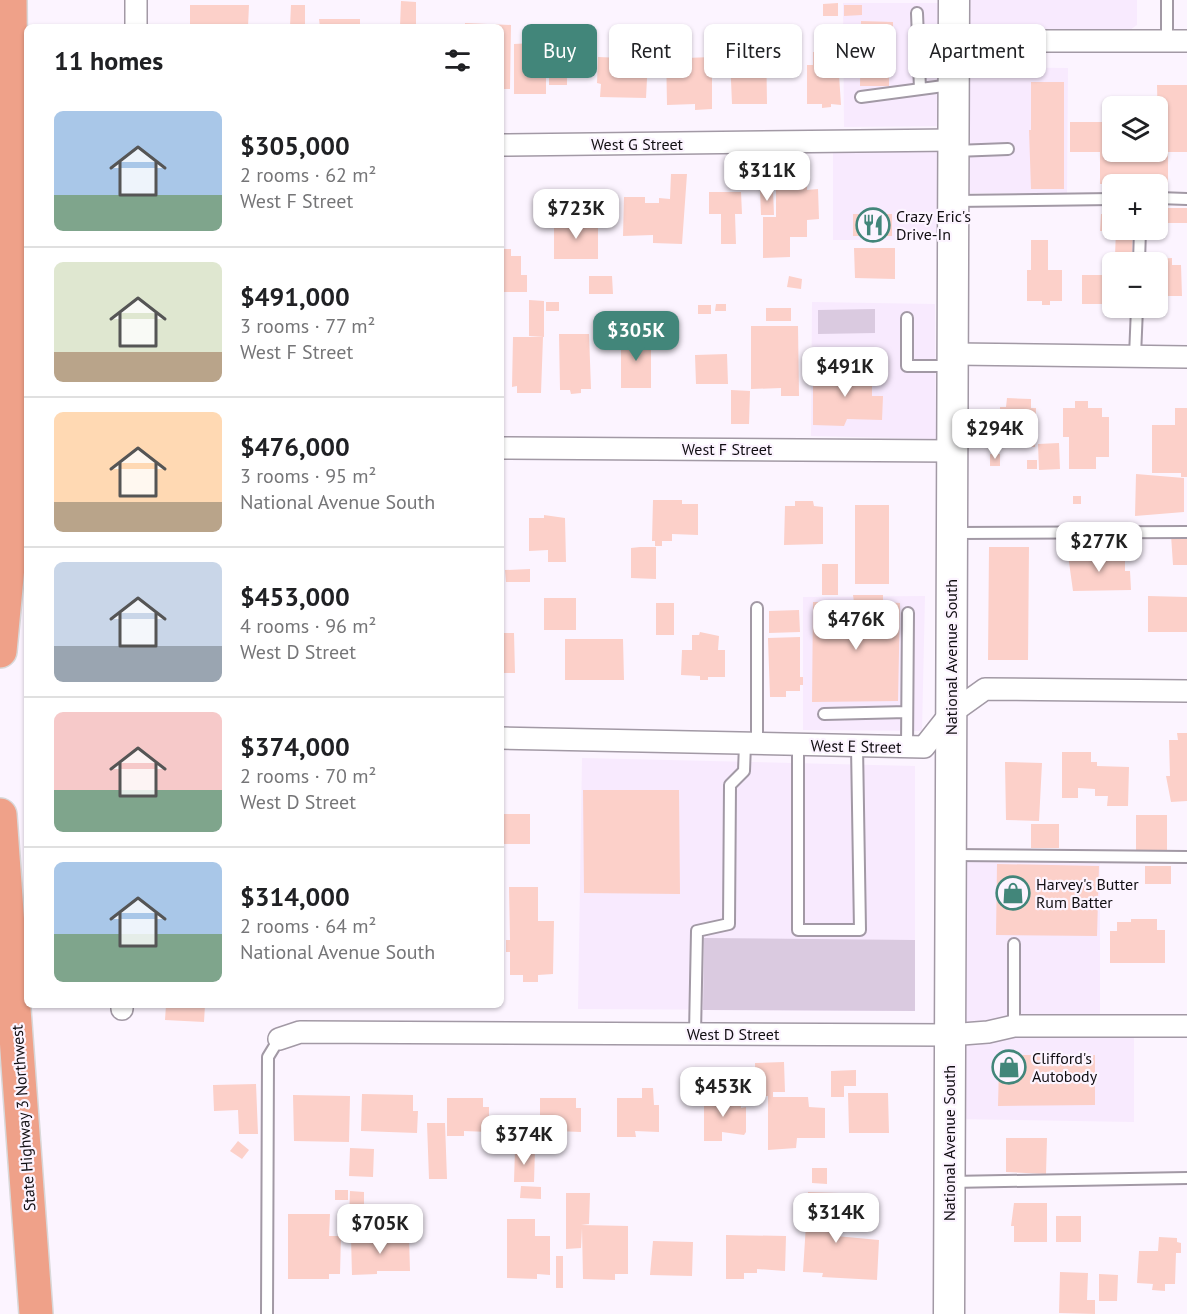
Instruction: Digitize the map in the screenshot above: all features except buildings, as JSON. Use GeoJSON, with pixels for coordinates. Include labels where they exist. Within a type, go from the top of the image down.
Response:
{"type":"FeatureCollection","features":[{"type":"Feature","properties":{"kind":"highway"},"geometry":{"type":"LineString","coordinates":[[0,651],[14,503],[10,0]]}},
{"type":"Feature","properties":{"kind":"highway","name":"State Highway 3 Northwest"},"geometry":{"type":"LineString","coordinates":[[0,815],[36,1314]]}},
{"type":"Feature","properties":{"kind":"main road","name":"National Avenue South"},"geometry":{"type":"LineString","coordinates":[[954,0],[954,24]]}},
{"type":"Feature","properties":{"kind":"main road","name":"National Avenue South"},"geometry":{"type":"LineString","coordinates":[[948,1314],[954,78]]}},
{"type":"Feature","properties":{"kind":"street"},"geometry":{"type":"LineString","coordinates":[[136,0],[136,24]]}},
{"type":"Feature","properties":{"kind":"street"},"geometry":{"type":"LineString","coordinates":[[1046,41],[1177,41]]}},
{"type":"Feature","properties":{"kind":"street","name":"West G Street"},"geometry":{"type":"LineString","coordinates":[[504,145],[954,146]]}},
{"type":"Feature","properties":{"kind":"street"},"geometry":{"type":"LineString","coordinates":[[954,360],[1187,357]]}},
{"type":"Feature","properties":{"kind":"street","name":"West F Street"},"geometry":{"type":"LineString","coordinates":[[504,448],[953,451]]}},
{"type":"Feature","properties":{"kind":"street","name":"West E Street"},"geometry":{"type":"LineString","coordinates":[[504,738],[924,747],[950,714],[985,689],[1187,691]]}},
{"type":"Feature","properties":{"kind":"street","name":"West D Street"},"geometry":{"type":"LineString","coordinates":[[279,1039],[300,1032],[949,1035],[988,1032],[1014,1026],[1187,1026]]}},
{"type":"Feature","properties":{"kind":"lane"},"geometry":{"type":"LineString","coordinates":[[1167,0],[1177,41]]}},
{"type":"Feature","properties":{"kind":"lane"},"geometry":{"type":"LineString","coordinates":[[917,13],[920,89]]}},
{"type":"Feature","properties":{"kind":"lane"},"geometry":{"type":"LineString","coordinates":[[861,97],[954,85]]}},
{"type":"Feature","properties":{"kind":"lane"},"geometry":{"type":"LineString","coordinates":[[954,146],[1008,149]]}},
{"type":"Feature","properties":{"kind":"lane"},"geometry":{"type":"LineString","coordinates":[[1168,198],[1187,199]]}},
{"type":"Feature","properties":{"kind":"lane"},"geometry":{"type":"LineString","coordinates":[[953,201],[1102,199]]}},
{"type":"Feature","properties":{"kind":"lane"},"geometry":{"type":"LineString","coordinates":[[907,318],[907,366],[954,360]]}},
{"type":"Feature","properties":{"kind":"lane"},"geometry":{"type":"LineString","coordinates":[[1135,356],[1137,318]]}},
{"type":"Feature","properties":{"kind":"lane"},"geometry":{"type":"LineString","coordinates":[[951,533],[1187,532]]}},
{"type":"Feature","properties":{"kind":"lane"},"geometry":{"type":"LineString","coordinates":[[695,1034],[697,931],[729,924],[730,785],[744,771],[751,744],[757,608]]}},
{"type":"Feature","properties":{"kind":"lane"},"geometry":{"type":"LineString","coordinates":[[907,747],[908,613]]}},
{"type":"Feature","properties":{"kind":"lane"},"geometry":{"type":"LineString","coordinates":[[824,714],[907,712]]}},
{"type":"Feature","properties":{"kind":"lane"},"geometry":{"type":"LineString","coordinates":[[798,745],[798,930],[860,930],[857,746]]}},
{"type":"Feature","properties":{"kind":"lane"},"geometry":{"type":"LineString","coordinates":[[950,855],[1187,857]]}},
{"type":"Feature","properties":{"kind":"lane"},"geometry":{"type":"LineString","coordinates":[[1014,944],[1014,1026]]}},
{"type":"Feature","properties":{"kind":"lane"},"geometry":{"type":"LineString","coordinates":[[267,1314],[268,1057],[279,1039]]}},
{"type":"Feature","properties":{"kind":"lane"},"geometry":{"type":"LineString","coordinates":[[950,1182],[1187,1178]]}},
{"type":"Feature","properties":{"kind":"shaded area"},"geometry":{"type":"Polygon","coordinates":[[[958,0],[1137,0],[1137,25],[1102,50],[1046,45],[1046,24],[958,24],[958,0]]]}},
{"type":"Feature","properties":{"kind":"shaded area"},"geometry":{"type":"Polygon","coordinates":[[[843,3],[950,3],[950,24],[908,24],[908,78],[951,78],[951,126],[844,127],[844,78],[896,78],[896,24],[843,24],[843,3]]]}},
{"type":"Feature","properties":{"kind":"shaded area"},"geometry":{"type":"Polygon","coordinates":[[[1046,68],[1068,68],[1067,193],[960,193],[961,78],[1046,78],[1046,68]]]}},
{"type":"Feature","properties":{"kind":"shaded area"},"geometry":{"type":"Polygon","coordinates":[[[833,146],[946,146],[946,240],[833,240],[833,146]]]}},
{"type":"Feature","properties":{"kind":"shaded area"},"geometry":{"type":"Polygon","coordinates":[[[812,302],[935,304],[936,439],[811,436],[812,302]]]}},
{"type":"Feature","properties":{"kind":"shaded area"},"geometry":{"type":"Polygon","coordinates":[[[875,309],[875,333],[818,334],[818,310],[875,309]]]}},
{"type":"Feature","properties":{"kind":"shaded area"},"geometry":{"type":"Polygon","coordinates":[[[925,596],[922,731],[803,730],[803,597],[925,596]]]}},
{"type":"Feature","properties":{"kind":"shaded area"},"geometry":{"type":"Polygon","coordinates":[[[582,758],[915,766],[915,1011],[578,1009],[582,758]]]}},
{"type":"Feature","properties":{"kind":"shaded area"},"geometry":{"type":"Polygon","coordinates":[[[952,857],[1100,857],[1100,1023],[952,1032],[952,857]]]}},
{"type":"Feature","properties":{"kind":"shaded area"},"geometry":{"type":"Polygon","coordinates":[[[704,938],[915,940],[915,1011],[703,1010],[704,938]]]}},
{"type":"Feature","properties":{"kind":"shaded area"},"geometry":{"type":"Polygon","coordinates":[[[1134,1028],[1134,1122],[952,1119],[951,1037],[1134,1028]]]}},
{"type":"Feature","properties":{"kind":"place","name":"Crazy Eric's Drive-In"},"geometry":{"type":"Point","coordinates":[873,225]}},
{"type":"Feature","properties":{"kind":"place","name":"Harvey's Butter Rum Batter"},"geometry":{"type":"Point","coordinates":[1013,893]}},
{"type":"Feature","properties":{"kind":"place","name":"Clifford's Autobody"},"geometry":{"type":"Point","coordinates":[1009,1067]}}]}
